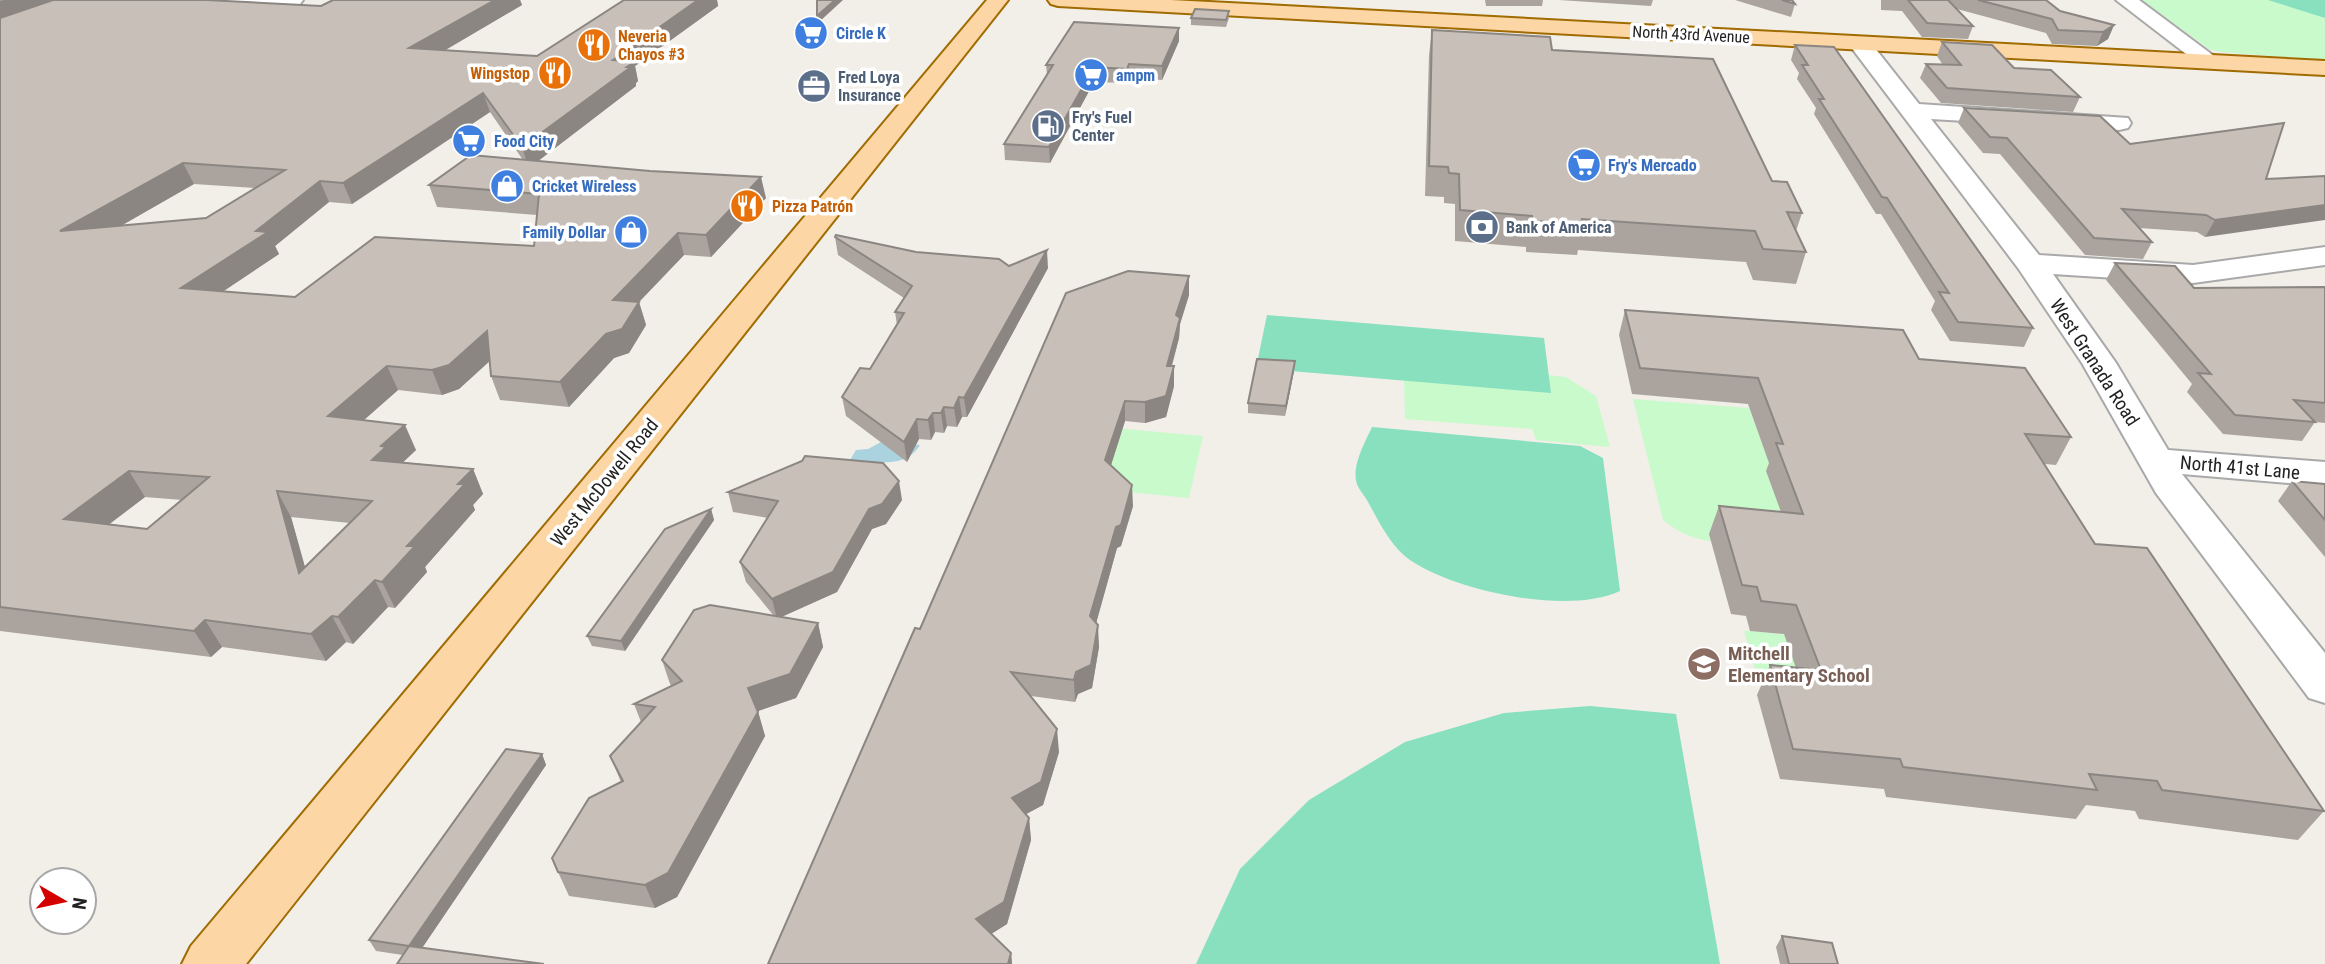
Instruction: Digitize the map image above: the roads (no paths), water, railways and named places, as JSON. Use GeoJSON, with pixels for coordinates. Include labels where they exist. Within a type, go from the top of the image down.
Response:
{"type":"FeatureCollection","features":[{"type":"Feature","properties":{"kind":"main road","name":"West McDowell Road"},"geometry":{"type":"LineString","coordinates":[[211,964],[998,0]]}},
{"type":"Feature","properties":{"kind":"main road","name":"North 43rd Avenue"},"geometry":{"type":"LineString","coordinates":[[1058,0],[2325,68]]}},
{"type":"Feature","properties":{"kind":"street"},"geometry":{"type":"LineString","coordinates":[[202,0],[259,3],[293,0]]}},
{"type":"Feature","properties":{"kind":"street"},"geometry":{"type":"LineString","coordinates":[[2126,0],[2211,62]]}},
{"type":"Feature","properties":{"kind":"street","name":"West Granada Road"},"geometry":{"type":"LineString","coordinates":[[1859,43],[2029,263],[2094,355],[2170,485],[2325,686]]}},
{"type":"Feature","properties":{"kind":"street"},"geometry":{"type":"LineString","coordinates":[[1913,111],[2119,123]]}},
{"type":"Feature","properties":{"kind":"street"},"geometry":{"type":"LineString","coordinates":[[2029,263],[2193,274],[2325,257]]}},
{"type":"Feature","properties":{"kind":"street","name":"North 41st Lane"},"geometry":{"type":"LineString","coordinates":[[2155,460],[2325,474]]}},
{"type":"Feature","properties":{"kind":"water"},"geometry":{"type":"Polygon","coordinates":[[[883,441],[920,445],[914,453],[898,461],[850,460],[856,450],[868,449],[883,441]]]}},
{"type":"Feature","properties":{"kind":"place","name":"Circle K"},"geometry":{"type":"Point","coordinates":[811,33]}},
{"type":"Feature","properties":{"kind":"place","name":"Neveria Chayos #3"},"geometry":{"type":"Point","coordinates":[594,45]}},
{"type":"Feature","properties":{"kind":"place","name":"Wingstop"},"geometry":{"type":"Point","coordinates":[555,73]}},
{"type":"Feature","properties":{"kind":"place","name":"ampm"},"geometry":{"type":"Point","coordinates":[1091,75]}},
{"type":"Feature","properties":{"kind":"place","name":"Fred Loya Insurance"},"geometry":{"type":"Point","coordinates":[814,86]}},
{"type":"Feature","properties":{"kind":"place","name":"Fry's Fuel Center"},"geometry":{"type":"Point","coordinates":[1048,126]}},
{"type":"Feature","properties":{"kind":"place","name":"Food City"},"geometry":{"type":"Point","coordinates":[469,141]}},
{"type":"Feature","properties":{"kind":"place","name":"Fry's Mercado"},"geometry":{"type":"Point","coordinates":[1584,165]}},
{"type":"Feature","properties":{"kind":"place","name":"Cricket Wireless"},"geometry":{"type":"Point","coordinates":[507,186]}},
{"type":"Feature","properties":{"kind":"place","name":"Pizza Patrón"},"geometry":{"type":"Point","coordinates":[747,206]}},
{"type":"Feature","properties":{"kind":"place","name":"Bank of America"},"geometry":{"type":"Point","coordinates":[1482,227]}},
{"type":"Feature","properties":{"kind":"place","name":"Family Dollar"},"geometry":{"type":"Point","coordinates":[631,232]}},
{"type":"Feature","properties":{"kind":"place","name":"Mitchell Elementary School"},"geometry":{"type":"Point","coordinates":[1704,664]}}]}
